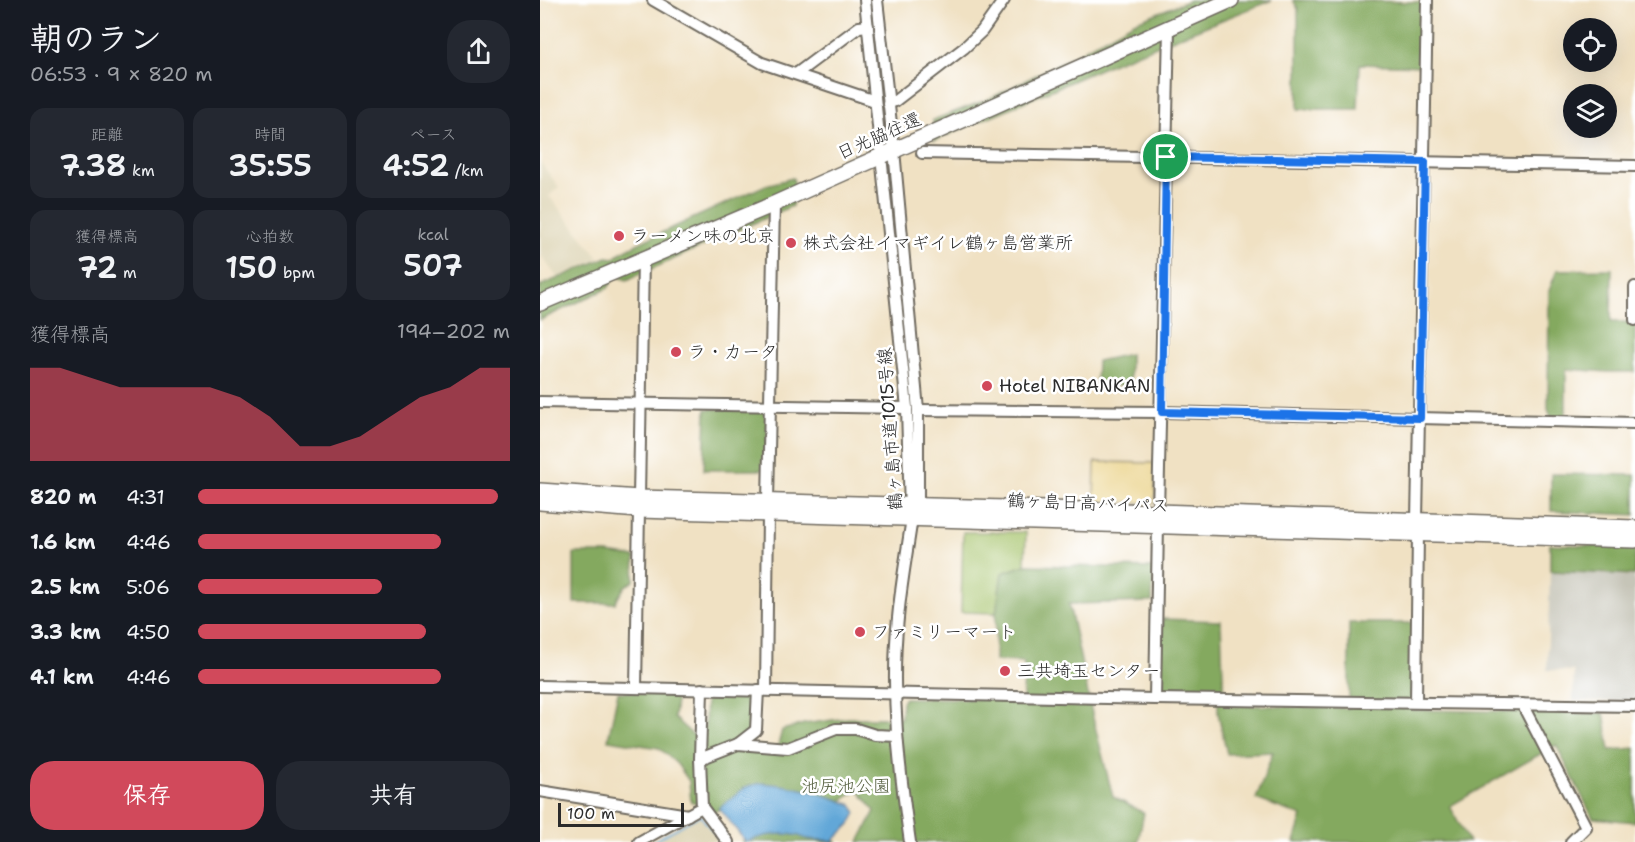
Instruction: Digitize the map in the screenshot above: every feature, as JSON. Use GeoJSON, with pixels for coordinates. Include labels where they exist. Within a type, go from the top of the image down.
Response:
{"type":"FeatureCollection","features":[{"type":"Feature","properties":{"kind":"highway","name":"日光脇往還"},"geometry":{"type":"LineString","coordinates":[[540,303],[774,204],[1231,0]]}},
{"type":"Feature","properties":{"kind":"highway","name":"鶴ヶ島日高バイパス"},"geometry":{"type":"LineString","coordinates":[[540,491],[639,504]]}},
{"type":"Feature","properties":{"kind":"highway","name":"鶴ヶ島日高バイパス"},"geometry":{"type":"LineString","coordinates":[[540,502],[1158,518],[1417,527],[1635,540]]}},
{"type":"Feature","properties":{"kind":"highway","name":"鶴ヶ島日高バイパス"},"geometry":{"type":"LineString","coordinates":[[1417,527],[1635,528]]}},
{"type":"Feature","properties":{"kind":"street","name":"鶴ヶ島市道1015号線"},"geometry":{"type":"LineString","coordinates":[[866,0],[875,101],[888,153]]}},
{"type":"Feature","properties":{"kind":"street","name":"鶴ヶ島市道1015号線"},"geometry":{"type":"LineString","coordinates":[[877,0],[888,104],[888,153],[912,409],[913,510],[898,620],[895,693],[897,736],[910,842]]}},
{"type":"Feature","properties":{"kind":"street"},"geometry":{"type":"LineString","coordinates":[[888,104],[964,48],[982,31],[1004,0]]}},
{"type":"Feature","properties":{"kind":"street"},"geometry":{"type":"LineString","coordinates":[[1416,702],[1427,0]]}},
{"type":"Feature","properties":{"kind":"street"},"geometry":{"type":"LineString","coordinates":[[661,2],[762,63],[875,101]]}},
{"type":"Feature","properties":{"kind":"street"},"geometry":{"type":"LineString","coordinates":[[796,74],[859,27],[868,26]]}},
{"type":"Feature","properties":{"kind":"street"},"geometry":{"type":"LineString","coordinates":[[1155,699],[1169,28]]}},
{"type":"Feature","properties":{"kind":"street"},"geometry":{"type":"LineString","coordinates":[[922,153],[1635,166]]}},
{"type":"Feature","properties":{"kind":"street"},"geometry":{"type":"LineString","coordinates":[[700,759],[738,744],[756,730],[762,690],[771,406],[774,204]]}},
{"type":"Feature","properties":{"kind":"street"},"geometry":{"type":"LineString","coordinates":[[636,688],[643,258]]}},
{"type":"Feature","properties":{"kind":"street"},"geometry":{"type":"LineString","coordinates":[[1635,287],[1635,320]]}},
{"type":"Feature","properties":{"kind":"street"},"geometry":{"type":"LineString","coordinates":[[540,402],[1162,412],[1635,423]]}},
{"type":"Feature","properties":{"kind":"street"},"geometry":{"type":"LineString","coordinates":[[540,686],[1635,706]]}},
{"type":"Feature","properties":{"kind":"street"},"geometry":{"type":"LineString","coordinates":[[702,689],[700,759],[702,807],[728,842]]}},
{"type":"Feature","properties":{"kind":"street"},"geometry":{"type":"LineString","coordinates":[[1521,704],[1586,827],[1571,842]]}},
{"type":"Feature","properties":{"kind":"street"},"geometry":{"type":"LineString","coordinates":[[738,744],[788,748],[836,729],[856,729],[875,735],[897,736]]}},
{"type":"Feature","properties":{"kind":"street"},"geometry":{"type":"LineString","coordinates":[[540,791],[688,814]]}},
{"type":"Feature","properties":{"kind":"street"},"geometry":{"type":"LineString","coordinates":[[639,842],[702,807]]}},
{"type":"Feature","properties":{"kind":"shaded area"},"geometry":{"type":"Polygon","coordinates":[[[540,162],[559,187],[549,196],[599,258],[557,277],[540,254],[540,162]]]}},
{"type":"Feature","properties":{"kind":"shaded area"},"geometry":{"type":"Polygon","coordinates":[[[1550,572],[1635,576],[1635,702],[1573,701],[1574,671],[1547,670],[1550,572]]]}},
{"type":"Feature","properties":{"kind":"shaded area"},"geometry":{"type":"Polygon","coordinates":[[[700,815],[722,842],[652,842],[700,815]]]}},
{"type":"Feature","properties":{"kind":"green space"},"geometry":{"type":"Polygon","coordinates":[[[1190,0],[1272,0],[1116,62],[934,141],[933,120],[989,99],[1134,22],[1190,0]]]}},
{"type":"Feature","properties":{"kind":"green space"},"geometry":{"type":"Polygon","coordinates":[[[1293,0],[1424,2],[1423,66],[1360,64],[1358,109],[1298,109],[1298,9],[1293,0]]]}},
{"type":"Feature","properties":{"kind":"green space"},"geometry":{"type":"Polygon","coordinates":[[[793,178],[795,187],[792,206],[627,280],[615,276],[608,288],[540,320],[540,286],[607,257],[614,258],[639,243],[766,185],[793,178]]]}},
{"type":"Feature","properties":{"kind":"green space"},"geometry":{"type":"Polygon","coordinates":[[[1612,269],[1611,322],[1635,322],[1635,372],[1566,369],[1566,420],[1552,419],[1548,409],[1549,291],[1557,270],[1612,269]]]}},
{"type":"Feature","properties":{"kind":"green space"},"geometry":{"type":"Polygon","coordinates":[[[1130,354],[1130,385],[1096,386],[1097,361],[1130,354]]]}},
{"type":"Feature","properties":{"kind":"green space"},"geometry":{"type":"Polygon","coordinates":[[[706,409],[768,410],[766,470],[704,470],[706,409]]]}},
{"type":"Feature","properties":{"kind":"green space"},"geometry":{"type":"Polygon","coordinates":[[[1551,474],[1635,475],[1635,515],[1551,511],[1551,474]]]}},
{"type":"Feature","properties":{"kind":"green space"},"geometry":{"type":"Polygon","coordinates":[[[963,532],[1026,532],[1025,565],[1002,573],[996,613],[961,612],[963,532]]]}},
{"type":"Feature","properties":{"kind":"green space"},"geometry":{"type":"Polygon","coordinates":[[[1550,544],[1635,548],[1635,575],[1550,571],[1550,544]]]}},
{"type":"Feature","properties":{"kind":"green space"},"geometry":{"type":"Polygon","coordinates":[[[574,553],[607,553],[635,557],[634,581],[625,586],[615,603],[574,603],[574,553]]]}},
{"type":"Feature","properties":{"kind":"green space","name":"池尻池公園"},"geometry":{"type":"Polygon","coordinates":[[[1025,565],[1153,568],[1152,602],[1069,604],[1093,718],[1113,797],[1144,813],[1138,842],[859,842],[875,811],[858,790],[838,803],[735,798],[712,814],[705,805],[691,802],[689,781],[677,764],[659,748],[608,740],[618,692],[677,692],[674,718],[693,735],[705,727],[706,694],[753,694],[750,749],[777,749],[782,730],[804,724],[847,718],[901,718],[902,702],[905,698],[1023,699],[1024,662],[995,661],[996,613],[1002,573],[1025,565]]]}},
{"type":"Feature","properties":{"kind":"green space"},"geometry":{"type":"Polygon","coordinates":[[[1162,619],[1221,621],[1224,705],[1349,708],[1349,623],[1413,623],[1412,710],[1604,713],[1610,750],[1635,748],[1635,822],[1593,818],[1556,745],[1450,806],[1469,842],[1294,842],[1302,816],[1256,799],[1273,752],[1227,754],[1218,713],[1218,695],[1159,694],[1162,619]]]}},
{"type":"Feature","properties":{"kind":"green space"},"geometry":{"type":"Polygon","coordinates":[[[765,831],[827,835],[836,842],[741,842],[765,831]]]}},
{"type":"Feature","properties":{"kind":"sand"},"geometry":{"type":"Polygon","coordinates":[[[1095,462],[1155,463],[1155,503],[1094,502],[1095,462]]]}},
{"type":"Feature","properties":{"kind":"water"},"geometry":{"type":"Polygon","coordinates":[[[760,783],[818,793],[852,805],[856,813],[850,824],[832,842],[796,835],[775,834],[746,842],[719,808],[746,787],[760,783]]]}},
{"type":"Feature","properties":{"kind":"waterway"},"geometry":{"type":"LineString","coordinates":[[652,842],[700,815],[718,837]]}},
{"type":"Feature","properties":{"kind":"place","name":"ラーメン味の北京"},"geometry":{"type":"Point","coordinates":[619,236]}},
{"type":"Feature","properties":{"kind":"place","name":"株式会社イマギイレ鶴ヶ島営業所"},"geometry":{"type":"Point","coordinates":[791,243]}},
{"type":"Feature","properties":{"kind":"place","name":"ラ・カータ"},"geometry":{"type":"Point","coordinates":[676,352]}},
{"type":"Feature","properties":{"kind":"place","name":"Hotel NIBANKAN"},"geometry":{"type":"Point","coordinates":[987,386]}},
{"type":"Feature","properties":{"kind":"place","name":"ファミリーマート"},"geometry":{"type":"Point","coordinates":[860,632]}},
{"type":"Feature","properties":{"kind":"place","name":"三共埼玉センター"},"geometry":{"type":"Point","coordinates":[1005,671]}},
{"type":"Feature","properties":{"kind":"route"},"geometry":{"type":"LineString","coordinates":[[1166,157],[1425,162],[1420,418],[1162,412],[1166,157]]}}]}
